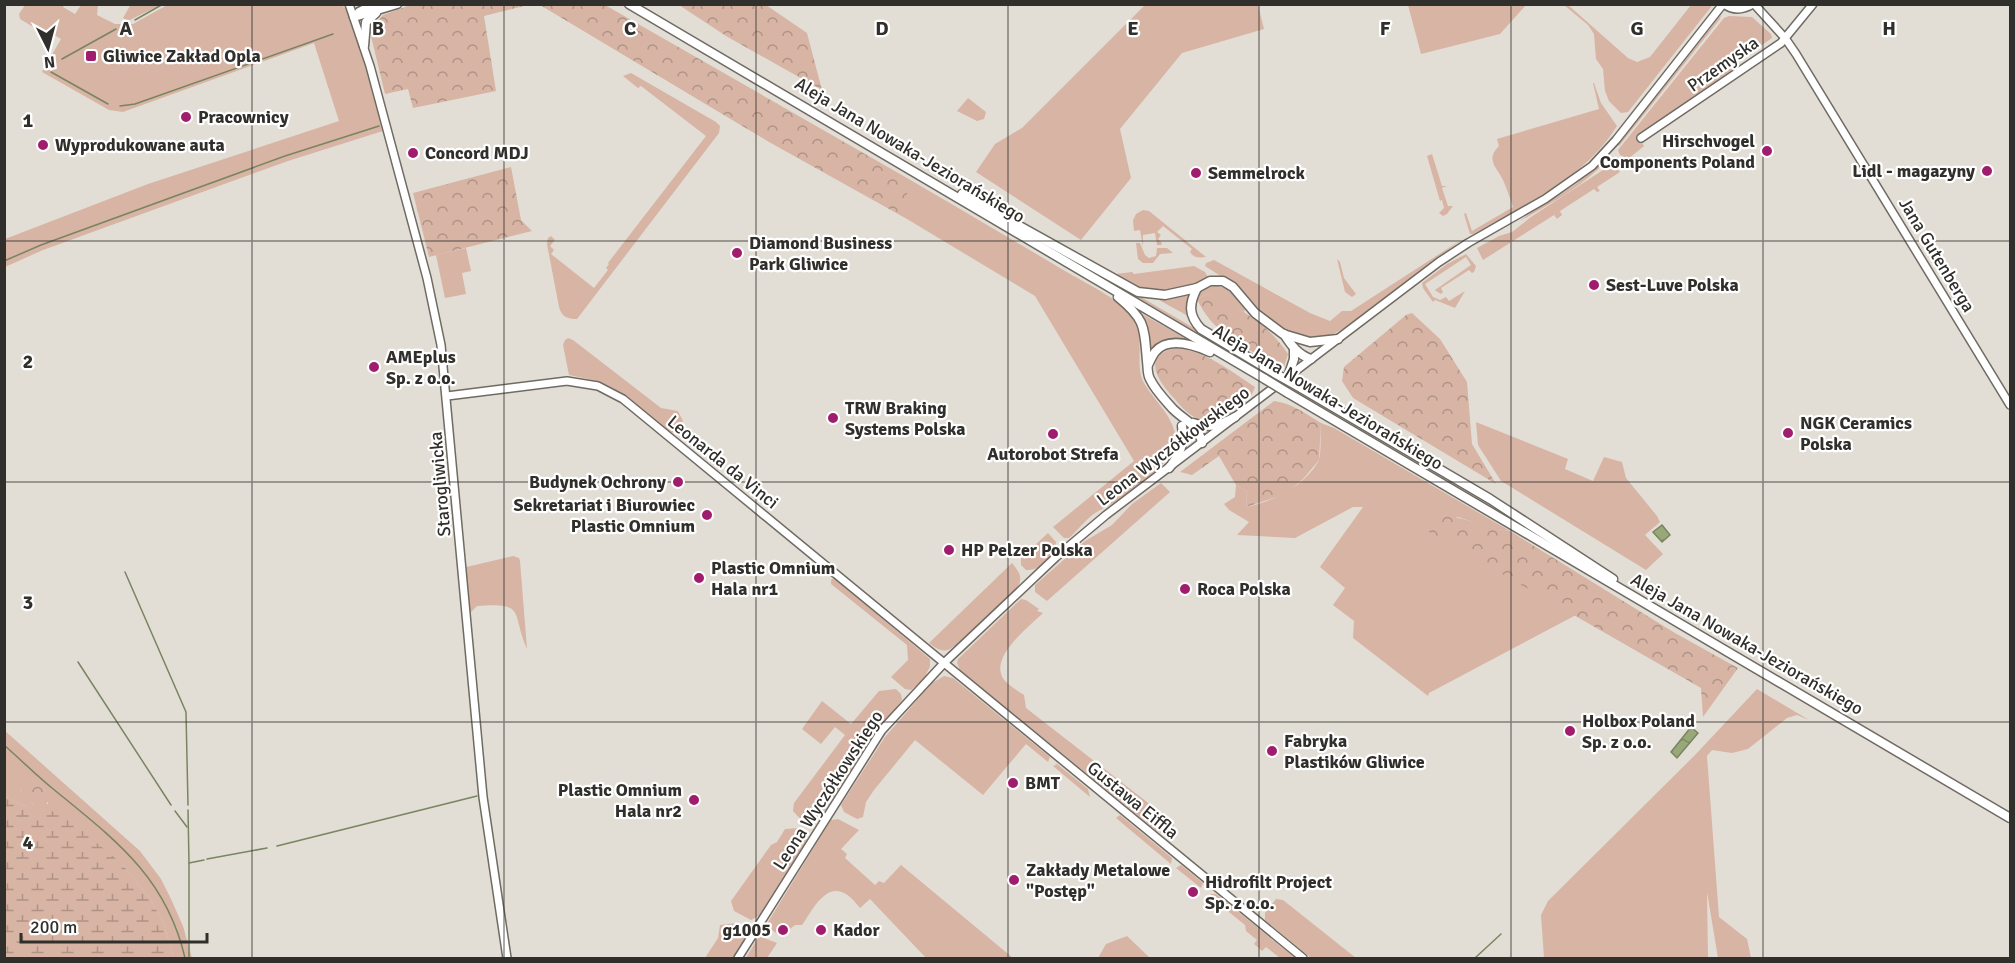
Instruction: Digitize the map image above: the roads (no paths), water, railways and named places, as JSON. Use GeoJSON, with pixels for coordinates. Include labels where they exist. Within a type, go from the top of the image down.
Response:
{"type":"FeatureCollection","features":[{"type":"Feature","properties":{"kind":"main road"},"geometry":{"type":"LineString","coordinates":[[359,4],[376,7]]}},
{"type":"Feature","properties":{"kind":"main road"},"geometry":{"type":"LineString","coordinates":[[354,17],[376,7],[397,4]]}},
{"type":"Feature","properties":{"kind":"main road","name":"Aleja Jana Nowaka-Jeziorańskiego"},"geometry":{"type":"LineString","coordinates":[[629,4],[2010,818]]}},
{"type":"Feature","properties":{"kind":"main road"},"geometry":{"type":"LineString","coordinates":[[364,46],[366,22],[376,7]]}},
{"type":"Feature","properties":{"kind":"main road"},"geometry":{"type":"LineString","coordinates":[[920,176],[951,188],[1138,292],[1165,295],[1197,288],[1210,281],[1222,281],[1229,284],[1251,310],[1283,334],[1293,348],[1311,359]]}},
{"type":"Feature","properties":{"kind":"main road"},"geometry":{"type":"LineString","coordinates":[[1099,281],[1140,320],[1147,341],[1151,381],[1186,424],[1201,435],[1202,443]]}},
{"type":"Feature","properties":{"kind":"main road"},"geometry":{"type":"LineString","coordinates":[[1197,288],[1190,308],[1194,321],[1201,329],[1490,499],[1600,570],[1645,603]]}},
{"type":"Feature","properties":{"kind":"main road"},"geometry":{"type":"LineString","coordinates":[[1283,334],[1316,342],[1338,339]]}},
{"type":"Feature","properties":{"kind":"main road"},"geometry":{"type":"LineString","coordinates":[[1302,340],[1307,346],[1311,359]]}},
{"type":"Feature","properties":{"kind":"main road"},"geometry":{"type":"LineString","coordinates":[[1148,365],[1155,352],[1163,346],[1175,343],[1186,343],[1238,363]]}},
{"type":"Feature","properties":{"kind":"main road"},"geometry":{"type":"LineString","coordinates":[[1288,377],[1294,359],[1293,348]]}},
{"type":"Feature","properties":{"kind":"main road"},"geometry":{"type":"LineString","coordinates":[[1186,424],[1213,426],[1235,417]]}},
{"type":"Feature","properties":{"kind":"main road"},"geometry":{"type":"LineString","coordinates":[[1169,468],[1182,450],[1186,424]]}},
{"type":"Feature","properties":{"kind":"street","name":"Starogliwicka"},"geometry":{"type":"LineString","coordinates":[[349,4],[364,46],[433,302],[441,345],[483,797],[507,958]]}},
{"type":"Feature","properties":{"kind":"street"},"geometry":{"type":"LineString","coordinates":[[1724,4],[1736,9],[1746,8],[1753,4]]}},
{"type":"Feature","properties":{"kind":"street","name":"Leona Wyczółkowskiego"},"geometry":{"type":"LineString","coordinates":[[738,958],[882,730],[945,662],[1056,557],[1235,417],[1457,249],[1545,199],[1592,166],[1610,148],[1724,4]]}},
{"type":"Feature","properties":{"kind":"street","name":"Jana Gutenberga"},"geometry":{"type":"LineString","coordinates":[[1753,4],[1785,38],[2010,405]]}},
{"type":"Feature","properties":{"kind":"street","name":"Przemyska"},"geometry":{"type":"LineString","coordinates":[[1641,138],[1738,74],[1785,38],[1813,4]]}},
{"type":"Feature","properties":{"kind":"street","name":"Leonarda da Vinci"},"geometry":{"type":"LineString","coordinates":[[447,396],[567,381],[591,384],[614,393],[945,662]]}},
{"type":"Feature","properties":{"kind":"street","name":"Gustawa Eiffla"},"geometry":{"type":"LineString","coordinates":[[945,662],[972,687],[1303,958]]}},
{"type":"Feature","properties":{"kind":"water"},"geometry":{"type":"Polygon","coordinates":[[[1662,525],[1670,535],[1662,542],[1653,532],[1662,525]]]}},
{"type":"Feature","properties":{"kind":"water"},"geometry":{"type":"Polygon","coordinates":[[[1691,727],[1698,733],[1677,758],[1671,752],[1691,727]]]}},
{"type":"Feature","properties":{"kind":"waterway"},"geometry":{"type":"LineString","coordinates":[[135,20],[163,4]]}},
{"type":"Feature","properties":{"kind":"waterway"},"geometry":{"type":"LineString","coordinates":[[62,59],[116,29]]}},
{"type":"Feature","properties":{"kind":"waterway"},"geometry":{"type":"LineString","coordinates":[[120,106],[135,104],[333,34]]}},
{"type":"Feature","properties":{"kind":"waterway"},"geometry":{"type":"LineString","coordinates":[[51,72],[108,104]]}},
{"type":"Feature","properties":{"kind":"waterway"},"geometry":{"type":"LineString","coordinates":[[4,261],[41,245],[285,156],[379,126]]}},
{"type":"Feature","properties":{"kind":"waterway"},"geometry":{"type":"LineString","coordinates":[[125,572],[186,712],[188,805]]}},
{"type":"Feature","properties":{"kind":"waterway"},"geometry":{"type":"LineString","coordinates":[[78,662],[171,805]]}},
{"type":"Feature","properties":{"kind":"waterway"},"geometry":{"type":"LineString","coordinates":[[4,745],[135,861],[165,904],[185,958]]}},
{"type":"Feature","properties":{"kind":"waterway"},"geometry":{"type":"LineString","coordinates":[[277,846],[477,796]]}},
{"type":"Feature","properties":{"kind":"waterway"},"geometry":{"type":"LineString","coordinates":[[188,810],[189,863]]}},
{"type":"Feature","properties":{"kind":"waterway"},"geometry":{"type":"LineString","coordinates":[[175,811],[187,827]]}},
{"type":"Feature","properties":{"kind":"waterway"},"geometry":{"type":"LineString","coordinates":[[207,859],[267,848]]}},
{"type":"Feature","properties":{"kind":"waterway"},"geometry":{"type":"LineString","coordinates":[[189,958],[189,863],[204,860]]}},
{"type":"Feature","properties":{"kind":"waterway"},"geometry":{"type":"LineString","coordinates":[[1475,958],[1501,934]]}},
{"type":"Feature","properties":{"kind":"place","name":"Gliwice Zakład Opla"},"geometry":{"type":"Point","coordinates":[91,56]}},
{"type":"Feature","properties":{"kind":"place","name":"Pracownicy"},"geometry":{"type":"Point","coordinates":[186,117]}},
{"type":"Feature","properties":{"kind":"place","name":"Wyprodukowane auta"},"geometry":{"type":"Point","coordinates":[43,145]}},
{"type":"Feature","properties":{"kind":"place","name":"Hirschvogel Components Poland"},"geometry":{"type":"Point","coordinates":[1767,151]}},
{"type":"Feature","properties":{"kind":"place","name":"Concord MDJ"},"geometry":{"type":"Point","coordinates":[413,153]}},
{"type":"Feature","properties":{"kind":"place","name":"Lidl - magazyny"},"geometry":{"type":"Point","coordinates":[1987,171]}},
{"type":"Feature","properties":{"kind":"place","name":"Semmelrock"},"geometry":{"type":"Point","coordinates":[1196,173]}},
{"type":"Feature","properties":{"kind":"place","name":"Diamond Business Park Gliwice"},"geometry":{"type":"Point","coordinates":[737,253]}},
{"type":"Feature","properties":{"kind":"place","name":"Sest-Luve Polska"},"geometry":{"type":"Point","coordinates":[1594,285]}},
{"type":"Feature","properties":{"kind":"place","name":"AMEplus Sp. z o.o."},"geometry":{"type":"Point","coordinates":[374,367]}},
{"type":"Feature","properties":{"kind":"place","name":"TRW Braking Systems Polska"},"geometry":{"type":"Point","coordinates":[833,418]}},
{"type":"Feature","properties":{"kind":"place","name":"NGK Ceramics Polska"},"geometry":{"type":"Point","coordinates":[1788,433]}},
{"type":"Feature","properties":{"kind":"place","name":"Autorobot Strefa"},"geometry":{"type":"Point","coordinates":[1053,434]}},
{"type":"Feature","properties":{"kind":"place","name":"Budynek Ochrony"},"geometry":{"type":"Point","coordinates":[678,482]}},
{"type":"Feature","properties":{"kind":"place","name":"Sekretariat i Biurowiec Plastic Omnium"},"geometry":{"type":"Point","coordinates":[707,515]}},
{"type":"Feature","properties":{"kind":"place","name":"HP Pelzer Polska"},"geometry":{"type":"Point","coordinates":[949,550]}},
{"type":"Feature","properties":{"kind":"place","name":"Plastic Omnium Hala nr1"},"geometry":{"type":"Point","coordinates":[699,578]}},
{"type":"Feature","properties":{"kind":"place","name":"Roca Polska"},"geometry":{"type":"Point","coordinates":[1185,589]}},
{"type":"Feature","properties":{"kind":"place","name":"Holbox Poland Sp. z o.o."},"geometry":{"type":"Point","coordinates":[1570,731]}},
{"type":"Feature","properties":{"kind":"place","name":"Fabryka Plastików Gliwice"},"geometry":{"type":"Point","coordinates":[1272,751]}},
{"type":"Feature","properties":{"kind":"place","name":"BMT"},"geometry":{"type":"Point","coordinates":[1013,783]}},
{"type":"Feature","properties":{"kind":"place","name":"Plastic Omnium Hala nr2"},"geometry":{"type":"Point","coordinates":[694,800]}},
{"type":"Feature","properties":{"kind":"place","name":"Zakłady Metalowe \"Postęp\""},"geometry":{"type":"Point","coordinates":[1014,880]}},
{"type":"Feature","properties":{"kind":"place","name":"Hidrofilt Project Sp. z o.o."},"geometry":{"type":"Point","coordinates":[1193,892]}},
{"type":"Feature","properties":{"kind":"place","name":"g1005"},"geometry":{"type":"Point","coordinates":[783,930]}},
{"type":"Feature","properties":{"kind":"place","name":"Kador"},"geometry":{"type":"Point","coordinates":[821,930]}}]}
